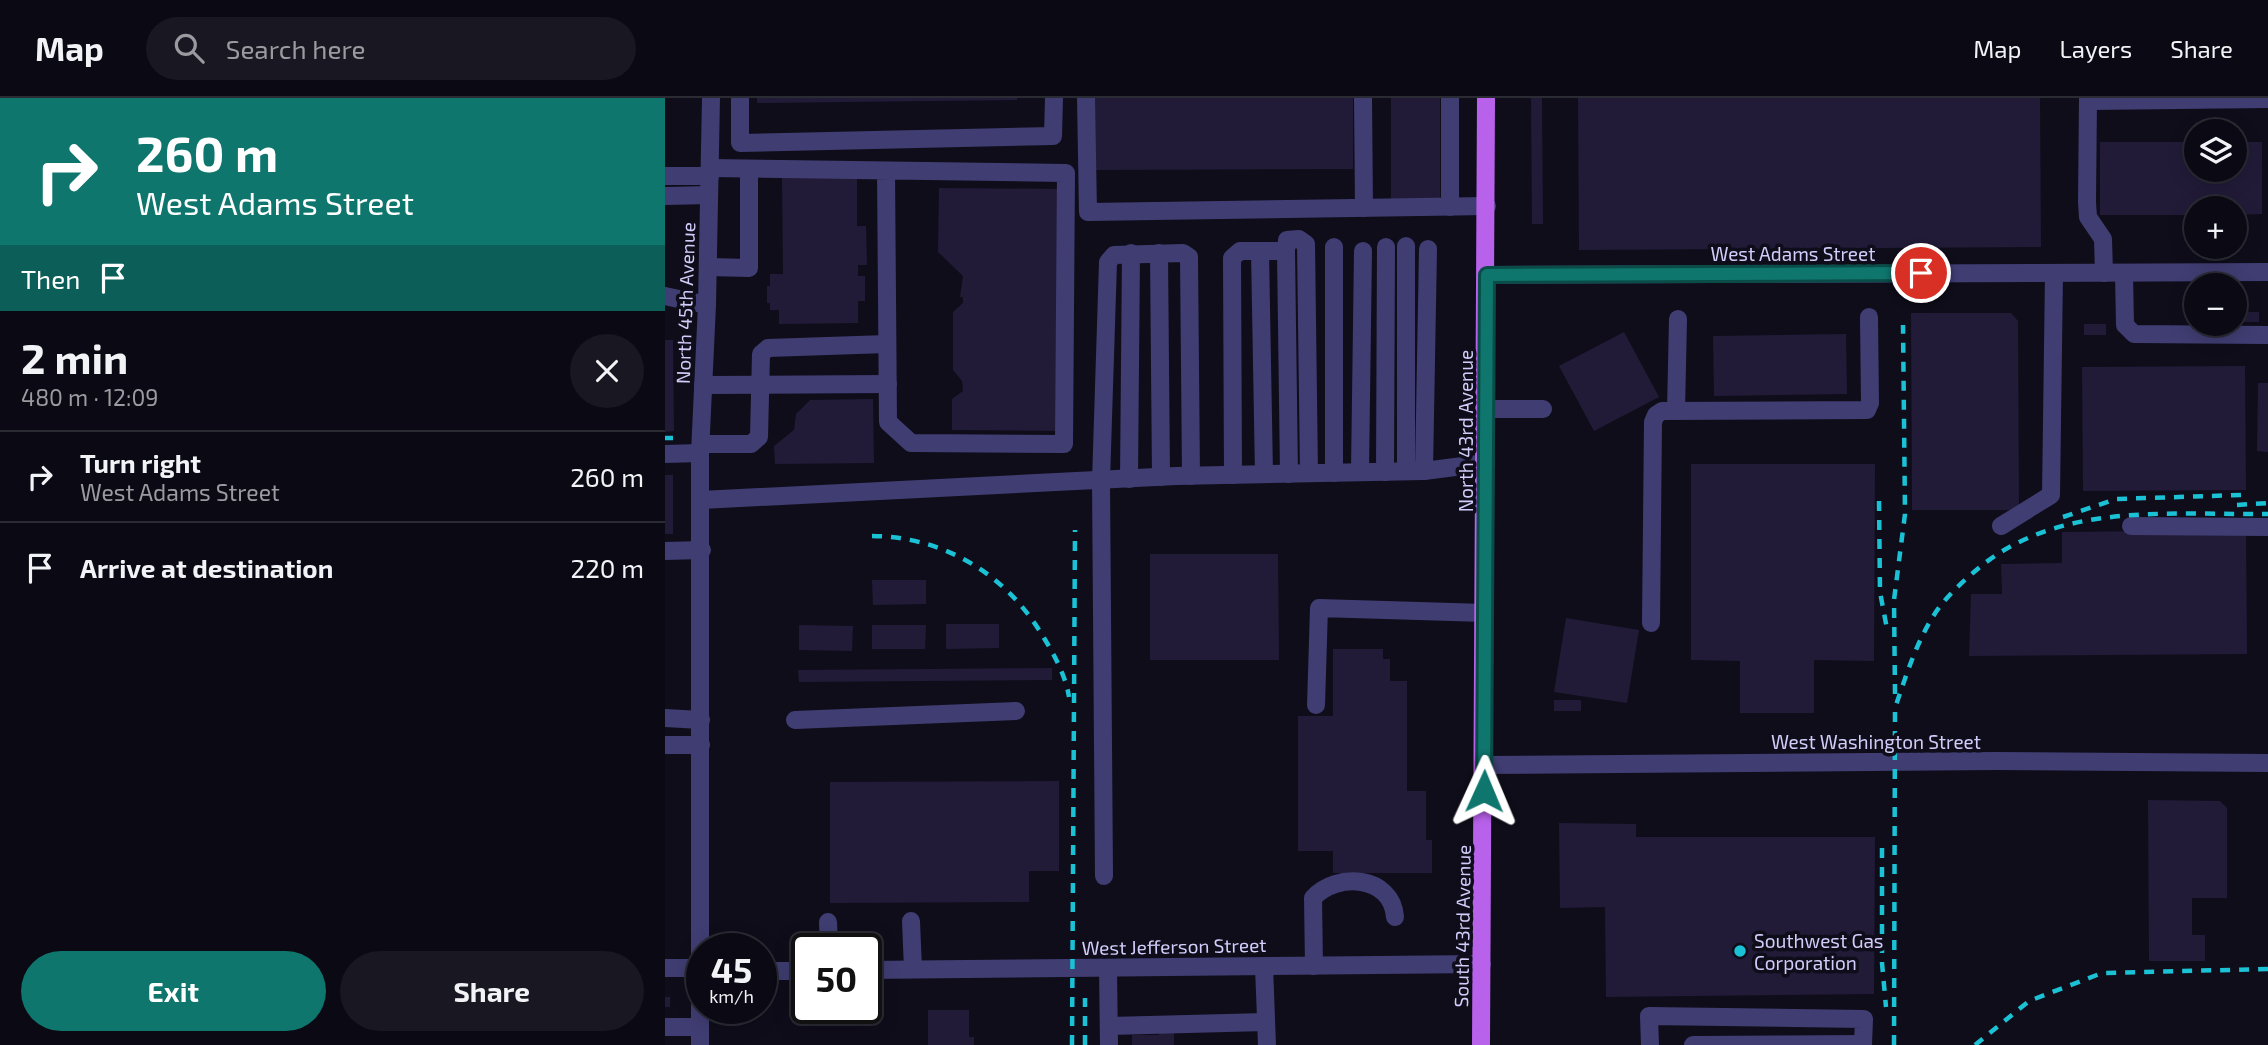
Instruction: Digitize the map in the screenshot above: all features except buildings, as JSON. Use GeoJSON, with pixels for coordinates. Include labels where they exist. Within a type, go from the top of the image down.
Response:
{"type":"FeatureCollection","features":[{"type":"Feature","properties":{"kind":"main road","name":"North 43rd Avenue"},"geometry":{"type":"LineString","coordinates":[[1485,765],[1486,98]]}},
{"type":"Feature","properties":{"kind":"main road","name":"South 43rd Avenue"},"geometry":{"type":"LineString","coordinates":[[1482,1045],[1485,765]]}},
{"type":"Feature","properties":{"kind":"street","name":"North 45th Avenue"},"geometry":{"type":"LineString","coordinates":[[701,933],[700,449],[707,305],[711,98]]}},
{"type":"Feature","properties":{"kind":"street"},"geometry":{"type":"LineString","coordinates":[[740,98],[740,143],[1053,136],[1054,98]]}},
{"type":"Feature","properties":{"kind":"street"},"geometry":{"type":"LineString","coordinates":[[1086,98],[1088,212],[1487,206]]}},
{"type":"Feature","properties":{"kind":"street"},"geometry":{"type":"LineString","coordinates":[[1363,98],[1364,208]]}},
{"type":"Feature","properties":{"kind":"street"},"geometry":{"type":"LineString","coordinates":[[1450,98],[1450,207]]}},
{"type":"Feature","properties":{"kind":"street"},"geometry":{"type":"LineString","coordinates":[[2103,273],[2103,239],[2088,217],[2087,210],[2088,99],[2268,99]]}},
{"type":"Feature","properties":{"kind":"street"},"geometry":{"type":"LineString","coordinates":[[708,267],[748,268],[749,169]]}},
{"type":"Feature","properties":{"kind":"street"},"geometry":{"type":"LineString","coordinates":[[665,176],[749,169],[1066,173],[1064,444],[911,443],[888,422],[886,171]]}},
{"type":"Feature","properties":{"kind":"street"},"geometry":{"type":"LineString","coordinates":[[665,196],[709,195]]}},
{"type":"Feature","properties":{"kind":"street"},"geometry":{"type":"LineString","coordinates":[[1289,474],[1287,240],[1306,242],[1309,473]]}},
{"type":"Feature","properties":{"kind":"street"},"geometry":{"type":"LineString","coordinates":[[1406,246],[1406,471]]}},
{"type":"Feature","properties":{"kind":"street"},"geometry":{"type":"LineString","coordinates":[[1334,247],[1334,473]]}},
{"type":"Feature","properties":{"kind":"street"},"geometry":{"type":"LineString","coordinates":[[1385,472],[1386,247]]}},
{"type":"Feature","properties":{"kind":"street"},"geometry":{"type":"LineString","coordinates":[[1425,471],[1428,249]]}},
{"type":"Feature","properties":{"kind":"street"},"geometry":{"type":"LineString","coordinates":[[1233,475],[1232,258],[1240,251],[1286,251]]}},
{"type":"Feature","properties":{"kind":"street"},"geometry":{"type":"LineString","coordinates":[[1260,251],[1264,474]]}},
{"type":"Feature","properties":{"kind":"street"},"geometry":{"type":"LineString","coordinates":[[1360,472],[1363,251]]}},
{"type":"Feature","properties":{"kind":"street"},"geometry":{"type":"LineString","coordinates":[[1159,253],[1161,477]]}},
{"type":"Feature","properties":{"kind":"street"},"geometry":{"type":"LineString","coordinates":[[1129,479],[1131,254]]}},
{"type":"Feature","properties":{"kind":"street"},"geometry":{"type":"LineString","coordinates":[[1104,876],[1101,481],[1108,262],[1114,255],[1186,254],[1190,260],[1191,476]]}},
{"type":"Feature","properties":{"kind":"street","name":"West Adams Street"},"geometry":{"type":"LineString","coordinates":[[1487,275],[2268,272]]}},
{"type":"Feature","properties":{"kind":"street"},"geometry":{"type":"LineString","coordinates":[[2001,527],[2051,495],[2054,273]]}},
{"type":"Feature","properties":{"kind":"street"},"geometry":{"type":"LineString","coordinates":[[2123,273],[2125,325],[2134,334],[2268,335]]}},
{"type":"Feature","properties":{"kind":"street"},"geometry":{"type":"LineString","coordinates":[[665,296],[707,305]]}},
{"type":"Feature","properties":{"kind":"street"},"geometry":{"type":"LineString","coordinates":[[1651,623],[1653,422],[1656,415],[1663,411],[1867,410],[1870,403],[1869,317]]}},
{"type":"Feature","properties":{"kind":"street"},"geometry":{"type":"LineString","coordinates":[[1676,411],[1678,319]]}},
{"type":"Feature","properties":{"kind":"street"},"geometry":{"type":"LineString","coordinates":[[665,454],[751,444],[759,438],[761,354],[768,348],[887,344]]}},
{"type":"Feature","properties":{"kind":"street"},"geometry":{"type":"LineString","coordinates":[[703,385],[888,384]]}},
{"type":"Feature","properties":{"kind":"street"},"geometry":{"type":"LineString","coordinates":[[1486,409],[1543,409]]}},
{"type":"Feature","properties":{"kind":"street"},"geometry":{"type":"LineString","coordinates":[[701,500],[1161,477],[1425,471],[1486,463]]}},
{"type":"Feature","properties":{"kind":"street"},"geometry":{"type":"LineString","coordinates":[[2131,526],[2268,527]]}},
{"type":"Feature","properties":{"kind":"street"},"geometry":{"type":"LineString","coordinates":[[665,551],[702,550]]}},
{"type":"Feature","properties":{"kind":"street"},"geometry":{"type":"LineString","coordinates":[[1315,705],[1319,608],[1485,613]]}},
{"type":"Feature","properties":{"kind":"street"},"geometry":{"type":"LineString","coordinates":[[795,720],[1016,711]]}},
{"type":"Feature","properties":{"kind":"street"},"geometry":{"type":"LineString","coordinates":[[665,718],[701,720]]}},
{"type":"Feature","properties":{"kind":"street"},"geometry":{"type":"LineString","coordinates":[[665,745],[701,745]]}},
{"type":"Feature","properties":{"kind":"street","name":"West Washington Street"},"geometry":{"type":"LineString","coordinates":[[1485,765],[1983,761],[2268,763]]}},
{"type":"Feature","properties":{"kind":"street"},"geometry":{"type":"LineString","coordinates":[[1314,966],[1313,898],[1321,889],[1338,884],[1373,883],[1384,889],[1394,908],[1395,917]]}},
{"type":"Feature","properties":{"kind":"street"},"geometry":{"type":"LineString","coordinates":[[911,920],[913,970]]}},
{"type":"Feature","properties":{"kind":"street"},"geometry":{"type":"LineString","coordinates":[[828,922],[828,933]]}},
{"type":"Feature","properties":{"kind":"street","name":"West Jefferson Street"},"geometry":{"type":"LineString","coordinates":[[882,970],[1482,964]]}},
{"type":"Feature","properties":{"kind":"street"},"geometry":{"type":"LineString","coordinates":[[1264,966],[1267,1045]]}},
{"type":"Feature","properties":{"kind":"street"},"geometry":{"type":"LineString","coordinates":[[665,968],[686,968]]}},
{"type":"Feature","properties":{"kind":"street"},"geometry":{"type":"LineString","coordinates":[[1108,968],[1109,1045]]}},
{"type":"Feature","properties":{"kind":"street"},"geometry":{"type":"LineString","coordinates":[[1650,1045],[1649,1016],[1864,1019],[1863,1045],[1693,1045]]}},
{"type":"Feature","properties":{"kind":"street"},"geometry":{"type":"LineString","coordinates":[[1109,1026],[1266,1022]]}},
{"type":"Feature","properties":{"kind":"street"},"geometry":{"type":"LineString","coordinates":[[665,1027],[701,1036]]}},
{"type":"Feature","properties":{"kind":"railway"},"geometry":{"type":"LineString","coordinates":[[1895,694],[1894,600],[1905,514],[1903,325]]}},
{"type":"Feature","properties":{"kind":"railway"},"geometry":{"type":"LineString","coordinates":[[665,438],[673,438]]}},
{"type":"Feature","properties":{"kind":"railway"},"geometry":{"type":"LineString","coordinates":[[2063,517],[2116,499],[2241,495]]}},
{"type":"Feature","properties":{"kind":"railway"},"geometry":{"type":"LineString","coordinates":[[1879,501],[1880,592],[1887,629]]}},
{"type":"Feature","properties":{"kind":"railway"},"geometry":{"type":"LineString","coordinates":[[2237,505],[2268,503]]}},
{"type":"Feature","properties":{"kind":"railway"},"geometry":{"type":"LineString","coordinates":[[1894,1045],[1895,708],[1917,648],[1938,609],[1974,572],[2006,549],[2040,533],[2113,517],[2152,514],[2268,514]]}},
{"type":"Feature","properties":{"kind":"railway"},"geometry":{"type":"LineString","coordinates":[[1072,1045],[1075,530]]}},
{"type":"Feature","properties":{"kind":"railway"},"geometry":{"type":"LineString","coordinates":[[872,536],[899,538],[949,552],[993,578],[1012,596],[1044,638],[1059,667],[1069,697]]}},
{"type":"Feature","properties":{"kind":"railway"},"geometry":{"type":"LineString","coordinates":[[1882,848],[1882,963],[1886,1007]]}},
{"type":"Feature","properties":{"kind":"railway"},"geometry":{"type":"LineString","coordinates":[[1975,1045],[2029,1001],[2102,973],[2268,969]]}},
{"type":"Feature","properties":{"kind":"railway"},"geometry":{"type":"LineString","coordinates":[[1085,998],[1085,1045]]}},
{"type":"Feature","properties":{"kind":"place","name":"Southwest Gas Corporation"},"geometry":{"type":"Point","coordinates":[1740,951]}},
{"type":"Feature","properties":{"kind":"route"},"geometry":{"type":"LineString","coordinates":[[1484,791],[1487,275],[1921,273]]}}]}
